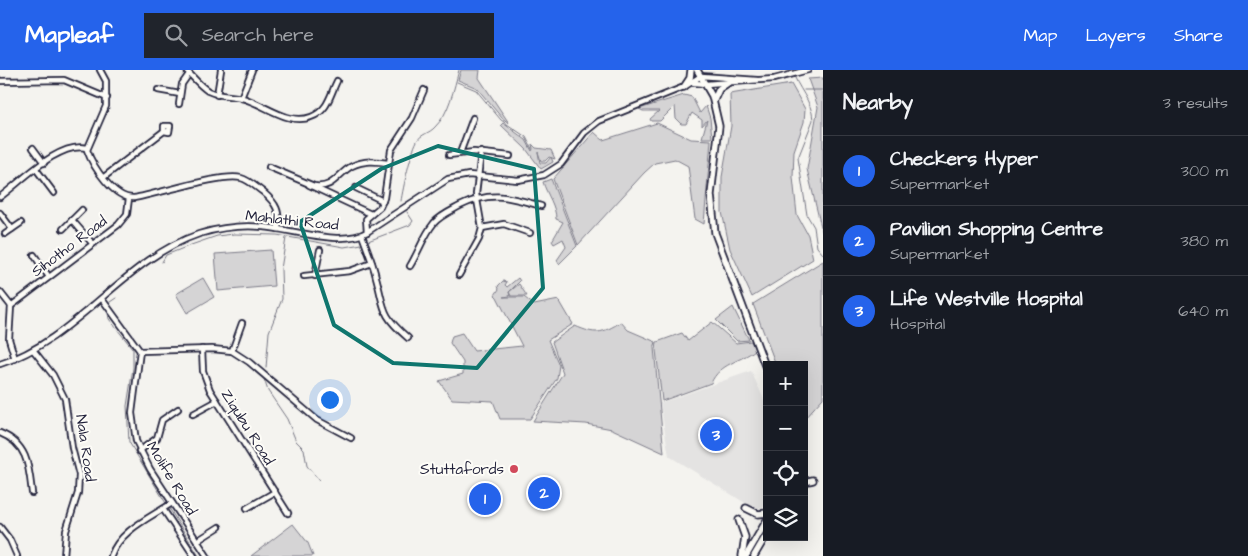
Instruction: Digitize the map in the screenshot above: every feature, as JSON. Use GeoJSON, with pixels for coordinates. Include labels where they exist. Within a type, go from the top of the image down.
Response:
{"type":"FeatureCollection","features":[{"type":"Feature","properties":{"kind":"main road"},"geometry":{"type":"LineString","coordinates":[[684,87],[690,78],[691,70]]}},
{"type":"Feature","properties":{"kind":"main road"},"geometry":{"type":"LineString","coordinates":[[697,70],[714,101],[719,134],[711,195],[715,233],[763,361]]}},
{"type":"Feature","properties":{"kind":"main road"},"geometry":{"type":"LineString","coordinates":[[714,101],[719,89],[729,82]]}},
{"type":"Feature","properties":{"kind":"main road"},"geometry":{"type":"LineString","coordinates":[[808,481],[813,480]]}},
{"type":"Feature","properties":{"kind":"main road"},"geometry":{"type":"LineString","coordinates":[[746,508],[758,514],[763,513]]}},
{"type":"Feature","properties":{"kind":"main road"},"geometry":{"type":"LineString","coordinates":[[739,520],[745,534],[744,556]]}},
{"type":"Feature","properties":{"kind":"main road"},"geometry":{"type":"LineString","coordinates":[[744,556],[763,526]]}},
{"type":"Feature","properties":{"kind":"main road"},"geometry":{"type":"LineString","coordinates":[[754,556],[763,541]]}},
{"type":"Feature","properties":{"kind":"street"},"geometry":{"type":"LineString","coordinates":[[100,70],[106,81],[107,98],[102,118],[86,148],[90,159],[116,192],[129,198],[224,178],[240,177],[251,183],[276,205],[279,211],[278,229]]}},
{"type":"Feature","properties":{"kind":"street"},"geometry":{"type":"LineString","coordinates":[[216,95],[220,70]]}},
{"type":"Feature","properties":{"kind":"street"},"geometry":{"type":"LineString","coordinates":[[241,98],[252,70]]}},
{"type":"Feature","properties":{"kind":"street"},"geometry":{"type":"LineString","coordinates":[[701,76],[757,80],[793,75],[808,70]]}},
{"type":"Feature","properties":{"kind":"street"},"geometry":{"type":"LineString","coordinates":[[179,104],[183,81],[188,72],[207,90],[216,95],[241,98],[290,117],[307,119],[314,116],[326,105],[337,82]]}},
{"type":"Feature","properties":{"kind":"street","name":"Mahlathi Road"},"geometry":{"type":"LineString","coordinates":[[0,364],[34,351],[159,254],[198,235],[231,227],[278,229],[339,239],[354,238],[364,234],[439,183],[458,176],[518,180],[544,175],[561,164],[584,133],[598,121],[684,87],[693,83],[701,76]]}},
{"type":"Feature","properties":{"kind":"street"},"geometry":{"type":"LineString","coordinates":[[0,81],[64,80],[107,98]]}},
{"type":"Feature","properties":{"kind":"street","name":"Mahlathi Road"},"geometry":{"type":"LineString","coordinates":[[693,83],[706,84],[757,80]]}},
{"type":"Feature","properties":{"kind":"street"},"geometry":{"type":"LineString","coordinates":[[158,90],[180,94]]}},
{"type":"Feature","properties":{"kind":"street"},"geometry":{"type":"LineString","coordinates":[[408,338],[388,320],[384,312],[364,234],[365,223],[371,214],[380,207],[387,189],[388,163],[392,147],[412,118],[424,90]]}},
{"type":"Feature","properties":{"kind":"street"},"geometry":{"type":"LineString","coordinates":[[460,153],[472,118]]}},
{"type":"Feature","properties":{"kind":"street"},"geometry":{"type":"LineString","coordinates":[[104,177],[164,132]]}},
{"type":"Feature","properties":{"kind":"street"},"geometry":{"type":"LineString","coordinates":[[0,197],[36,169],[68,148],[74,146],[86,148]]}},
{"type":"Feature","properties":{"kind":"street"},"geometry":{"type":"LineString","coordinates":[[33,148],[44,164]]}},
{"type":"Feature","properties":{"kind":"street"},"geometry":{"type":"LineString","coordinates":[[459,275],[479,239],[482,228],[476,199],[481,152]]}},
{"type":"Feature","properties":{"kind":"street"},"geometry":{"type":"LineString","coordinates":[[449,156],[460,153],[481,152],[510,156]]}},
{"type":"Feature","properties":{"kind":"street"},"geometry":{"type":"LineString","coordinates":[[269,167],[307,183],[325,186],[336,182],[349,168],[358,164],[388,163]]}},
{"type":"Feature","properties":{"kind":"street"},"geometry":{"type":"LineString","coordinates":[[36,169],[54,193]]}},
{"type":"Feature","properties":{"kind":"street"},"geometry":{"type":"LineString","coordinates":[[307,183],[315,190],[371,214]]}},
{"type":"Feature","properties":{"kind":"street"},"geometry":{"type":"LineString","coordinates":[[356,188],[383,201]]}},
{"type":"Feature","properties":{"kind":"street"},"geometry":{"type":"LineString","coordinates":[[410,266],[432,226],[439,218],[476,199],[504,196],[541,206]]}},
{"type":"Feature","properties":{"kind":"street","name":"Sihotho Road"},"geometry":{"type":"LineString","coordinates":[[11,306],[124,220],[128,210],[129,198]]}},
{"type":"Feature","properties":{"kind":"street"},"geometry":{"type":"LineString","coordinates":[[63,229],[82,210]]}},
{"type":"Feature","properties":{"kind":"street"},"geometry":{"type":"LineString","coordinates":[[0,213],[12,229]]}},
{"type":"Feature","properties":{"kind":"street"},"geometry":{"type":"LineString","coordinates":[[72,220],[92,243]]}},
{"type":"Feature","properties":{"kind":"street"},"geometry":{"type":"LineString","coordinates":[[5,234],[21,223]]}},
{"type":"Feature","properties":{"kind":"street"},"geometry":{"type":"LineString","coordinates":[[482,228],[504,224],[530,233]]}},
{"type":"Feature","properties":{"kind":"street"},"geometry":{"type":"LineString","coordinates":[[315,276],[320,250]]}},
{"type":"Feature","properties":{"kind":"street"},"geometry":{"type":"LineString","coordinates":[[34,255],[49,277]]}},
{"type":"Feature","properties":{"kind":"street"},"geometry":{"type":"LineString","coordinates":[[304,276],[355,270],[372,263]]}},
{"type":"Feature","properties":{"kind":"street"},"geometry":{"type":"LineString","coordinates":[[0,292],[11,306],[8,332],[16,359]]}},
{"type":"Feature","properties":{"kind":"street"},"geometry":{"type":"LineString","coordinates":[[102,300],[140,351],[202,349],[232,351],[249,362],[317,420],[351,438]]}},
{"type":"Feature","properties":{"kind":"street"},"geometry":{"type":"LineString","coordinates":[[232,351],[242,323]]}},
{"type":"Feature","properties":{"kind":"street","name":"Ziqubu Road"},"geometry":{"type":"LineString","coordinates":[[202,349],[204,374],[217,400],[288,513]]}},
{"type":"Feature","properties":{"kind":"street","name":"Nala Road"},"geometry":{"type":"LineString","coordinates":[[34,351],[53,375],[65,399],[72,448],[79,475],[78,493],[66,531],[64,556]]}},
{"type":"Feature","properties":{"kind":"street","name":"Molife Road"},"geometry":{"type":"LineString","coordinates":[[140,351],[132,421],[139,450],[207,556]]}},
{"type":"Feature","properties":{"kind":"street"},"geometry":{"type":"LineString","coordinates":[[193,414],[217,400]]}},
{"type":"Feature","properties":{"kind":"street"},"geometry":{"type":"LineString","coordinates":[[139,450],[157,438],[162,420],[178,409]]}},
{"type":"Feature","properties":{"kind":"street"},"geometry":{"type":"LineString","coordinates":[[0,433],[13,439],[22,448],[28,466],[32,493]]}},
{"type":"Feature","properties":{"kind":"street"},"geometry":{"type":"LineString","coordinates":[[247,508],[275,492]]}},
{"type":"Feature","properties":{"kind":"street"},"geometry":{"type":"LineString","coordinates":[[111,556],[119,540],[172,504]]}},
{"type":"Feature","properties":{"kind":"street"},"geometry":{"type":"LineString","coordinates":[[164,509],[194,556]]}},
{"type":"Feature","properties":{"kind":"street"},"geometry":{"type":"LineString","coordinates":[[0,527],[10,540],[17,556]]}},
{"type":"Feature","properties":{"kind":"street"},"geometry":{"type":"LineString","coordinates":[[197,541],[219,527]]}},
{"type":"Feature","properties":{"kind":"highlighted area"},"geometry":{"type":"Polygon","coordinates":[[[438,146],[534,169],[543,288],[477,368],[393,363],[334,325],[300,222],[381,169],[438,146]]]}},
{"type":"Feature","properties":{"kind":"shaded area"},"geometry":{"type":"Polygon","coordinates":[[[461,70],[480,70],[479,78],[509,123],[502,118],[477,88],[458,80],[461,70]]]}},
{"type":"Feature","properties":{"kind":"shaded area"},"geometry":{"type":"Polygon","coordinates":[[[823,78],[823,235],[807,169],[818,107],[808,79],[823,78]]]}},
{"type":"Feature","properties":{"kind":"shaded area"},"geometry":{"type":"Polygon","coordinates":[[[791,84],[805,109],[804,122],[794,151],[793,177],[797,215],[808,235],[813,259],[752,297],[730,249],[722,212],[722,177],[731,126],[730,94],[791,84]]]}},
{"type":"Feature","properties":{"kind":"shaded area"},"geometry":{"type":"Polygon","coordinates":[[[684,95],[692,97],[700,113],[706,106],[710,118],[712,138],[702,138],[707,120],[702,126],[702,120],[692,113],[686,124],[681,124],[676,119],[675,106],[660,121],[651,121],[650,119],[659,111],[643,111],[639,109],[684,95]]]}},
{"type":"Feature","properties":{"kind":"shaded area"},"geometry":{"type":"Polygon","coordinates":[[[503,123],[526,140],[532,151],[532,144],[536,148],[551,150],[555,159],[551,158],[553,162],[541,169],[526,149],[501,125],[503,123]],[[538,152],[540,163],[546,163],[551,158],[549,157],[545,161],[541,161],[538,152]]]}},
{"type":"Feature","properties":{"kind":"shaded area"},"geometry":{"type":"Polygon","coordinates":[[[657,123],[691,139],[711,140],[704,224],[695,219],[688,166],[675,159],[655,163],[578,245],[553,179],[594,132],[603,140],[657,123]]]}},
{"type":"Feature","properties":{"kind":"shaded area"},"geometry":{"type":"Polygon","coordinates":[[[551,179],[577,246],[559,264],[557,260],[566,247],[563,239],[554,244],[552,241],[563,222],[556,219],[553,205],[543,182],[551,179]]]}},
{"type":"Feature","properties":{"kind":"shaded area"},"geometry":{"type":"Polygon","coordinates":[[[271,250],[274,286],[218,291],[215,254],[271,250]]]}},
{"type":"Feature","properties":{"kind":"shaded area"},"geometry":{"type":"Polygon","coordinates":[[[823,261],[823,398],[808,415],[808,361],[774,361],[753,304],[823,261]]]}},
{"type":"Feature","properties":{"kind":"shaded area"},"geometry":{"type":"Polygon","coordinates":[[[203,278],[214,297],[187,313],[176,294],[203,278]]]}},
{"type":"Feature","properties":{"kind":"shaded area"},"geometry":{"type":"Polygon","coordinates":[[[518,278],[520,281],[509,292],[510,296],[503,297],[524,297],[534,305],[559,300],[573,324],[548,340],[559,365],[557,378],[530,419],[500,419],[493,401],[452,399],[439,381],[463,374],[463,362],[450,343],[452,336],[462,333],[474,351],[522,346],[495,295],[499,289],[498,286],[503,281],[507,282],[505,285],[507,287],[518,278]]]}},
{"type":"Feature","properties":{"kind":"shaded area"},"geometry":{"type":"Polygon","coordinates":[[[519,284],[527,296],[511,296],[509,292],[519,284]]]}},
{"type":"Feature","properties":{"kind":"shaded area"},"geometry":{"type":"Polygon","coordinates":[[[733,307],[749,340],[737,341],[716,320],[733,307]]]}},
{"type":"Feature","properties":{"kind":"shaded area"},"geometry":{"type":"Polygon","coordinates":[[[621,322],[628,330],[656,342],[654,348],[664,453],[612,429],[586,424],[533,421],[563,373],[552,342],[575,326],[588,331],[598,332],[621,322]]]}},
{"type":"Feature","properties":{"kind":"shaded area"},"geometry":{"type":"Polygon","coordinates":[[[712,322],[736,343],[751,341],[755,350],[725,367],[715,376],[711,383],[662,401],[656,350],[657,342],[682,333],[688,341],[712,322]]]}},
{"type":"Feature","properties":{"kind":"shaded area"},"geometry":{"type":"Polygon","coordinates":[[[751,371],[763,397],[763,507],[755,509],[669,456],[660,403],[751,371]]]}},
{"type":"Feature","properties":{"kind":"shaded area"},"geometry":{"type":"Polygon","coordinates":[[[293,524],[308,543],[313,556],[251,556],[293,524]]]}},
{"type":"Feature","properties":{"kind":"waterway"},"geometry":{"type":"LineString","coordinates":[[401,201],[417,141],[440,122],[450,100],[459,70]]}},
{"type":"Feature","properties":{"kind":"waterway"},"geometry":{"type":"LineString","coordinates":[[792,70],[812,113],[813,120],[798,158],[807,215],[814,227],[817,247],[823,254]]}},
{"type":"Feature","properties":{"kind":"waterway"},"geometry":{"type":"LineString","coordinates":[[457,82],[476,90],[501,120],[526,137],[532,149]]}},
{"type":"Feature","properties":{"kind":"waterway"},"geometry":{"type":"LineString","coordinates":[[804,90],[823,90]]}},
{"type":"Feature","properties":{"kind":"waterway"},"geometry":{"type":"LineString","coordinates":[[368,241],[410,225],[413,221],[407,212]]}},
{"type":"Feature","properties":{"kind":"waterway"},"geometry":{"type":"LineString","coordinates":[[162,262],[166,255],[191,245],[217,236],[234,234],[277,235],[344,247],[362,244]]}},
{"type":"Feature","properties":{"kind":"waterway"},"geometry":{"type":"LineString","coordinates":[[266,368],[269,332],[282,299],[281,269],[286,238]]}},
{"type":"Feature","properties":{"kind":"waterway"},"geometry":{"type":"LineString","coordinates":[[110,302],[116,298]]}},
{"type":"Feature","properties":{"kind":"waterway"},"geometry":{"type":"LineString","coordinates":[[108,313],[109,319],[133,349],[133,368],[127,406],[129,442],[167,505]]}},
{"type":"Feature","properties":{"kind":"waterway"},"geometry":{"type":"LineString","coordinates":[[264,379],[268,391],[287,419],[296,441],[304,449],[307,466],[319,480]]}},
{"type":"Feature","properties":{"kind":"waterway"},"geometry":{"type":"LineString","coordinates":[[169,508],[199,556]]}},
{"type":"Feature","properties":{"kind":"place","name":"Life Westville Hospital"},"geometry":{"type":"Point","coordinates":[716,435]}},
{"type":"Feature","properties":{"kind":"place","name":"Stuttafords"},"geometry":{"type":"Point","coordinates":[514,469]}},
{"type":"Feature","properties":{"kind":"place","name":"Pavilion Shopping Centre"},"geometry":{"type":"Point","coordinates":[544,493]}},
{"type":"Feature","properties":{"kind":"place","name":"Checkers Hyper"},"geometry":{"type":"Point","coordinates":[485,499]}}]}
